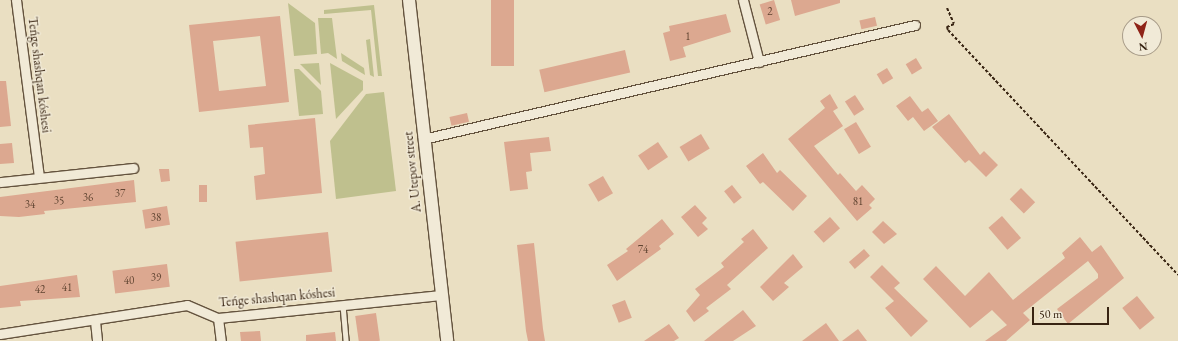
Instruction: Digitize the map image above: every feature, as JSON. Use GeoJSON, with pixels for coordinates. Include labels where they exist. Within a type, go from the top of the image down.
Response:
{"type":"FeatureCollection","features":[{"type":"Feature","properties":{"kind":"main road","name":"A. Utepov street"},"geometry":{"type":"LineString","coordinates":[[409,0],[423,139],[447,341]]}},
{"type":"Feature","properties":{"kind":"street","name":"Teńge shashqan kóshesi"},"geometry":{"type":"LineString","coordinates":[[16,0],[39,177]]}},
{"type":"Feature","properties":{"kind":"street"},"geometry":{"type":"LineString","coordinates":[[743,0],[759,62]]}},
{"type":"Feature","properties":{"kind":"street"},"geometry":{"type":"LineString","coordinates":[[423,139],[915,25]]}},
{"type":"Feature","properties":{"kind":"street"},"geometry":{"type":"LineString","coordinates":[[0,182],[133,168]]}},
{"type":"Feature","properties":{"kind":"street","name":"Teńge shashqan kóshesi"},"geometry":{"type":"LineString","coordinates":[[0,334],[95,321],[187,305],[218,318],[441,295]]}},
{"type":"Feature","properties":{"kind":"street"},"geometry":{"type":"LineString","coordinates":[[218,318],[221,341]]}},
{"type":"Feature","properties":{"kind":"street"},"geometry":{"type":"LineString","coordinates":[[95,321],[97,341]]}},
{"type":"Feature","properties":{"kind":"lane"},"geometry":{"type":"LineString","coordinates":[[343,305],[346,341]]}},
{"type":"Feature","properties":{"kind":"path"},"geometry":{"type":"LineString","coordinates":[[947,8],[954,24],[947,27],[948,30],[1178,275]]}},
{"type":"Feature","properties":{"kind":"green space"},"geometry":{"type":"Polygon","coordinates":[[[288,3],[315,23],[317,54],[294,56],[288,3]]]}},
{"type":"Feature","properties":{"kind":"green space"},"geometry":{"type":"Polygon","coordinates":[[[374,5],[382,76],[378,76],[371,10],[324,14],[324,10],[374,5]]]}},
{"type":"Feature","properties":{"kind":"green space"},"geometry":{"type":"Polygon","coordinates":[[[318,18],[332,18],[337,59],[328,53],[321,54],[318,18]]]}},
{"type":"Feature","properties":{"kind":"green space"},"geometry":{"type":"Polygon","coordinates":[[[370,39],[374,77],[370,75],[366,40],[370,39]]]}},
{"type":"Feature","properties":{"kind":"green space"},"geometry":{"type":"Polygon","coordinates":[[[341,53],[364,68],[365,75],[342,61],[341,53]]]}},
{"type":"Feature","properties":{"kind":"green space"},"geometry":{"type":"Polygon","coordinates":[[[319,63],[321,85],[300,64],[319,63]]]}},
{"type":"Feature","properties":{"kind":"green space"},"geometry":{"type":"Polygon","coordinates":[[[330,63],[363,81],[363,90],[336,119],[330,63]]]}},
{"type":"Feature","properties":{"kind":"green space"},"geometry":{"type":"Polygon","coordinates":[[[294,69],[299,69],[321,91],[323,114],[299,116],[294,69]]]}},
{"type":"Feature","properties":{"kind":"green space"},"geometry":{"type":"Polygon","coordinates":[[[384,92],[396,191],[336,199],[330,141],[366,94],[384,92]]]}},
{"type":"Feature","properties":{"kind":"building"},"geometry":{"type":"Polygon","coordinates":[[[491,0],[514,0],[514,66],[491,66],[491,0]]]}},
{"type":"Feature","properties":{"kind":"building"},"geometry":{"type":"Polygon","coordinates":[[[774,0],[780,20],[766,24],[760,4],[774,0]]]}},
{"type":"Feature","properties":{"kind":"building"},"geometry":{"type":"Polygon","coordinates":[[[791,0],[840,0],[840,3],[795,16],[791,0]]]}},
{"type":"Feature","properties":{"kind":"building"},"geometry":{"type":"Polygon","coordinates":[[[726,14],[731,32],[683,47],[686,57],[670,61],[663,33],[670,31],[669,26],[726,14]]]}},
{"type":"Feature","properties":{"kind":"building"},"geometry":{"type":"Polygon","coordinates":[[[280,16],[289,102],[199,112],[189,25],[280,16]],[[260,36],[213,41],[219,91],[266,86],[260,36]]]}},
{"type":"Feature","properties":{"kind":"building"},"geometry":{"type":"Polygon","coordinates":[[[875,17],[877,26],[861,29],[859,21],[875,17]]]}},
{"type":"Feature","properties":{"kind":"building"},"geometry":{"type":"Polygon","coordinates":[[[625,50],[630,72],[544,92],[539,70],[625,50]]]}},
{"type":"Feature","properties":{"kind":"building"},"geometry":{"type":"Polygon","coordinates":[[[916,58],[922,68],[912,74],[906,64],[916,58]]]}},
{"type":"Feature","properties":{"kind":"building"},"geometry":{"type":"Polygon","coordinates":[[[887,68],[893,78],[883,84],[877,74],[887,68]]]}},
{"type":"Feature","properties":{"kind":"building"},"geometry":{"type":"Polygon","coordinates":[[[0,81],[6,81],[11,126],[0,127],[0,81]]]}},
{"type":"Feature","properties":{"kind":"building"},"geometry":{"type":"Polygon","coordinates":[[[830,94],[838,108],[833,111],[843,126],[814,146],[838,175],[840,173],[856,191],[862,185],[875,199],[869,205],[872,208],[857,221],[788,139],[825,108],[820,101],[830,94]]]}},
{"type":"Feature","properties":{"kind":"building"},"geometry":{"type":"Polygon","coordinates":[[[855,95],[864,109],[854,116],[845,102],[855,95]]]}},
{"type":"Feature","properties":{"kind":"building"},"geometry":{"type":"Polygon","coordinates":[[[910,96],[922,112],[928,108],[938,121],[924,131],[913,117],[908,121],[896,106],[910,96]]]}},
{"type":"Feature","properties":{"kind":"building"},"geometry":{"type":"Polygon","coordinates":[[[467,113],[469,122],[451,126],[449,117],[467,113]]]}},
{"type":"Feature","properties":{"kind":"building"},"geometry":{"type":"Polygon","coordinates":[[[949,114],[980,155],[984,151],[998,165],[986,177],[969,160],[965,163],[932,127],[949,114]]]}},
{"type":"Feature","properties":{"kind":"building"},"geometry":{"type":"Polygon","coordinates":[[[315,118],[322,193],[256,200],[254,176],[265,174],[263,147],[250,148],[248,125],[315,118]]]}},
{"type":"Feature","properties":{"kind":"building"},"geometry":{"type":"Polygon","coordinates":[[[856,122],[871,147],[859,154],[844,129],[856,122]]]}},
{"type":"Feature","properties":{"kind":"building"},"geometry":{"type":"Polygon","coordinates":[[[701,134],[710,149],[688,161],[680,147],[701,134]]]}},
{"type":"Feature","properties":{"kind":"building"},"geometry":{"type":"Polygon","coordinates":[[[549,137],[551,151],[530,153],[532,171],[526,172],[528,189],[510,191],[504,142],[549,137]]]}},
{"type":"Feature","properties":{"kind":"building"},"geometry":{"type":"Polygon","coordinates":[[[658,142],[668,157],[648,170],[638,155],[658,142]]]}},
{"type":"Feature","properties":{"kind":"building"},"geometry":{"type":"Polygon","coordinates":[[[12,143],[14,163],[0,164],[0,144],[12,143]]]}},
{"type":"Feature","properties":{"kind":"building"},"geometry":{"type":"Polygon","coordinates":[[[763,153],[777,173],[780,170],[807,196],[793,211],[763,182],[760,184],[746,166],[763,153]]]}},
{"type":"Feature","properties":{"kind":"building"},"geometry":{"type":"Polygon","coordinates":[[[159,169],[169,169],[170,181],[161,182],[159,169]]]}},
{"type":"Feature","properties":{"kind":"building"},"geometry":{"type":"Polygon","coordinates":[[[603,176],[613,193],[598,202],[588,184],[603,176]]]}},
{"type":"Feature","properties":{"kind":"building"},"geometry":{"type":"Polygon","coordinates":[[[134,180],[136,202],[44,211],[45,214],[19,217],[0,216],[0,197],[134,180]]]}},
{"type":"Feature","properties":{"kind":"building"},"geometry":{"type":"Polygon","coordinates":[[[199,185],[207,185],[207,202],[199,202],[199,185]]]}},
{"type":"Feature","properties":{"kind":"building"},"geometry":{"type":"Polygon","coordinates":[[[732,185],[742,198],[734,204],[724,191],[732,185]]]}},
{"type":"Feature","properties":{"kind":"building"},"geometry":{"type":"Polygon","coordinates":[[[1021,188],[1035,202],[1024,213],[1010,199],[1021,188]]]}},
{"type":"Feature","properties":{"kind":"building"},"geometry":{"type":"Polygon","coordinates":[[[695,205],[707,218],[702,223],[708,229],[698,237],[681,217],[695,205]]]}},
{"type":"Feature","properties":{"kind":"building"},"geometry":{"type":"Polygon","coordinates":[[[167,206],[170,225],[145,229],[142,210],[167,206]]]}},
{"type":"Feature","properties":{"kind":"building"},"geometry":{"type":"Polygon","coordinates":[[[1002,216],[1021,238],[1007,250],[988,228],[1002,216]]]}},
{"type":"Feature","properties":{"kind":"building"},"geometry":{"type":"Polygon","coordinates":[[[830,217],[840,228],[824,243],[814,232],[830,217]]]}},
{"type":"Feature","properties":{"kind":"building"},"geometry":{"type":"Polygon","coordinates":[[[662,219],[674,234],[659,246],[661,249],[617,281],[607,265],[628,251],[626,249],[662,219]]]}},
{"type":"Feature","properties":{"kind":"building"},"geometry":{"type":"Polygon","coordinates":[[[883,221],[897,234],[884,244],[872,232],[883,221]]]}},
{"type":"Feature","properties":{"kind":"building"},"geometry":{"type":"Polygon","coordinates":[[[753,229],[768,248],[727,285],[731,289],[706,308],[709,311],[694,322],[686,311],[700,295],[695,289],[724,267],[721,263],[744,242],[741,239],[753,229]]]}},
{"type":"Feature","properties":{"kind":"building"},"geometry":{"type":"Polygon","coordinates":[[[328,232],[332,272],[240,282],[236,242],[328,232]]]}},
{"type":"Feature","properties":{"kind":"building"},"geometry":{"type":"Polygon","coordinates":[[[1080,237],[1092,252],[1101,245],[1124,278],[1068,324],[1057,309],[1098,278],[1098,274],[1088,261],[1023,313],[1030,320],[1006,341],[985,341],[1007,325],[992,310],[970,328],[923,279],[936,266],[965,296],[989,272],[1013,300],[1065,258],[1062,253],[1080,237]]]}},
{"type":"Feature","properties":{"kind":"building"},"geometry":{"type":"Polygon","coordinates":[[[534,243],[545,341],[528,341],[526,331],[517,245],[534,243]]]}},
{"type":"Feature","properties":{"kind":"building"},"geometry":{"type":"Polygon","coordinates":[[[864,249],[870,256],[855,269],[849,262],[864,249]]]}},
{"type":"Feature","properties":{"kind":"building"},"geometry":{"type":"Polygon","coordinates":[[[793,254],[803,267],[784,283],[789,287],[773,301],[760,287],[793,254]]]}},
{"type":"Feature","properties":{"kind":"building"},"geometry":{"type":"Polygon","coordinates":[[[167,264],[170,287],[115,294],[112,271],[167,264]]]}},
{"type":"Feature","properties":{"kind":"building"},"geometry":{"type":"Polygon","coordinates":[[[882,265],[900,283],[894,288],[928,321],[911,337],[885,308],[894,301],[870,277],[882,265]]]}},
{"type":"Feature","properties":{"kind":"building"},"geometry":{"type":"Polygon","coordinates":[[[77,275],[80,297],[20,301],[21,306],[0,308],[0,286],[77,275]]]}},
{"type":"Feature","properties":{"kind":"building"},"geometry":{"type":"Polygon","coordinates":[[[1137,296],[1155,318],[1140,330],[1122,308],[1137,296]]]}},
{"type":"Feature","properties":{"kind":"building"},"geometry":{"type":"Polygon","coordinates":[[[625,300],[632,318],[619,323],[612,305],[625,300]]]}},
{"type":"Feature","properties":{"kind":"building"},"geometry":{"type":"Polygon","coordinates":[[[743,310],[756,326],[733,341],[704,341],[743,310]]]}},
{"type":"Feature","properties":{"kind":"building"},"geometry":{"type":"Polygon","coordinates":[[[376,313],[380,341],[359,341],[355,316],[376,313]]]}},
{"type":"Feature","properties":{"kind":"building"},"geometry":{"type":"Polygon","coordinates":[[[826,323],[839,341],[802,341],[826,323]]]}},
{"type":"Feature","properties":{"kind":"building"},"geometry":{"type":"Polygon","coordinates":[[[669,324],[679,338],[674,341],[644,341],[669,324]]]}},
{"type":"Feature","properties":{"kind":"building"},"geometry":{"type":"Polygon","coordinates":[[[858,329],[867,341],[842,341],[858,329]]]}},
{"type":"Feature","properties":{"kind":"building"},"geometry":{"type":"Polygon","coordinates":[[[260,331],[261,341],[241,341],[240,332],[260,331]]]}},
{"type":"Feature","properties":{"kind":"building"},"geometry":{"type":"Polygon","coordinates":[[[335,332],[336,341],[306,341],[306,335],[335,332]]]}}]}
